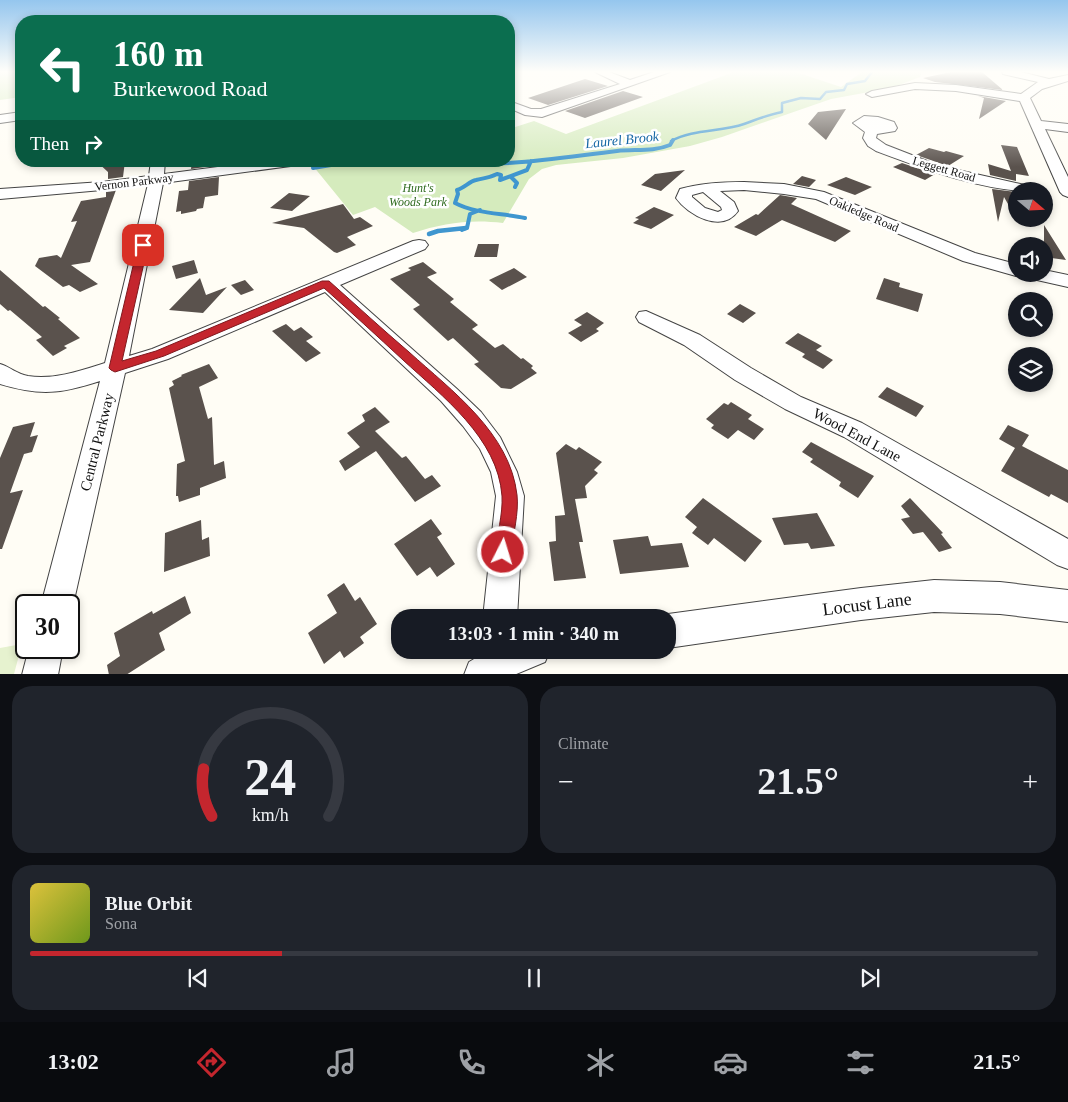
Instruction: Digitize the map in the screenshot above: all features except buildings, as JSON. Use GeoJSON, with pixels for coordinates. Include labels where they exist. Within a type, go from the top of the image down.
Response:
{"type":"FeatureCollection","features":[{"type":"Feature","properties":{"kind":"street"},"geometry":{"type":"LineString","coordinates":[[515,106],[529,112],[538,113],[568,103]]}},
{"type":"Feature","properties":{"kind":"street"},"geometry":{"type":"LineString","coordinates":[[1026,103],[1068,192]]}},
{"type":"Feature","properties":{"kind":"street"},"geometry":{"type":"LineString","coordinates":[[0,119],[15,117]]}},
{"type":"Feature","properties":{"kind":"street"},"geometry":{"type":"LineString","coordinates":[[1035,124],[1068,128]]}},
{"type":"Feature","properties":{"kind":"street","name":"Leggett Road"},"geometry":{"type":"LineString","coordinates":[[872,130],[869,138],[873,143],[919,163],[1008,185]]}},
{"type":"Feature","properties":{"kind":"street","name":"Vernon Parkway"},"geometry":{"type":"LineString","coordinates":[[0,194],[63,190],[157,170],[204,167]]}},
{"type":"Feature","properties":{"kind":"street","name":"Central Parkway"},"geometry":{"type":"LineString","coordinates":[[60,594],[115,368],[155,192],[157,170]]}},
{"type":"Feature","properties":{"kind":"street","name":"Oakledge Road"},"geometry":{"type":"LineString","coordinates":[[706,187],[744,186],[784,189],[819,195],[943,247],[969,257],[1008,268]]}},
{"type":"Feature","properties":{"kind":"street"},"geometry":{"type":"LineString","coordinates":[[1053,195],[1068,198]]}},
{"type":"Feature","properties":{"kind":"street"},"geometry":{"type":"LineString","coordinates":[[0,372],[6,378],[16,382],[46,386],[74,381],[160,354],[326,283],[419,246]]}},
{"type":"Feature","properties":{"kind":"street"},"geometry":{"type":"LineString","coordinates":[[1053,277],[1068,280]]}},
{"type":"Feature","properties":{"kind":"street"},"geometry":{"type":"LineString","coordinates":[[326,283],[449,395],[472,419],[491,444],[504,472],[510,496],[500,609]]}},
{"type":"Feature","properties":{"kind":"street","name":"Wood End Lane"},"geometry":{"type":"LineString","coordinates":[[646,317],[692,340],[742,374],[793,403],[853,430],[1068,555]]}},
{"type":"Feature","properties":{"kind":"street","name":"Locust Lane"},"geometry":{"type":"LineString","coordinates":[[676,630],[861,604],[934,596],[1000,598],[1068,606]]}},
{"type":"Feature","properties":{"kind":"street"},"geometry":{"type":"LineString","coordinates":[[40,674],[43,659]]}},
{"type":"Feature","properties":{"kind":"green space","name":"Hunt's Woods Park"},"geometry":{"type":"Polygon","coordinates":[[[649,103],[818,103],[722,137],[690,146],[623,158],[556,165],[542,169],[529,179],[503,223],[480,221],[457,223],[413,233],[375,207],[353,215],[314,167],[515,167],[515,127],[534,121],[566,134],[649,103]]]}},
{"type":"Feature","properties":{"kind":"green space"},"geometry":{"type":"Polygon","coordinates":[[[15,645],[15,659],[18,659],[14,674],[0,674],[0,648],[15,645]]]}},
{"type":"Feature","properties":{"kind":"waterway","name":"Laurel Brook"},"geometry":{"type":"LineString","coordinates":[[673,140],[688,134],[735,127],[782,112],[782,103]]}},
{"type":"Feature","properties":{"kind":"waterway","name":"Laurel Brook"},"geometry":{"type":"LineString","coordinates":[[531,162],[617,151],[657,149],[670,145],[673,140]]}},
{"type":"Feature","properties":{"kind":"waterway","name":"Laurel Brook"},"geometry":{"type":"LineString","coordinates":[[515,163],[531,162]]}},
{"type":"Feature","properties":{"kind":"waterway"},"geometry":{"type":"LineString","coordinates":[[478,211],[455,203],[458,194],[457,190],[476,180],[497,174],[501,175],[500,180],[527,170],[531,162]]}},
{"type":"Feature","properties":{"kind":"waterway"},"geometry":{"type":"LineString","coordinates":[[313,168],[319,167]]}},
{"type":"Feature","properties":{"kind":"waterway"},"geometry":{"type":"LineString","coordinates":[[511,177],[517,183],[515,187]]}},
{"type":"Feature","properties":{"kind":"waterway"},"geometry":{"type":"LineString","coordinates":[[462,230],[467,228],[470,214],[478,211]]}},
{"type":"Feature","properties":{"kind":"waterway"},"geometry":{"type":"LineString","coordinates":[[478,211],[525,218]]}},
{"type":"Feature","properties":{"kind":"waterway"},"geometry":{"type":"LineString","coordinates":[[429,234],[438,231],[466,228]]}},
{"type":"Feature","properties":{"kind":"route"},"geometry":{"type":"LineString","coordinates":[[143,245],[115,368],[160,354],[326,283],[449,395],[472,419],[491,444],[504,472],[510,496],[503,552]]}}]}
